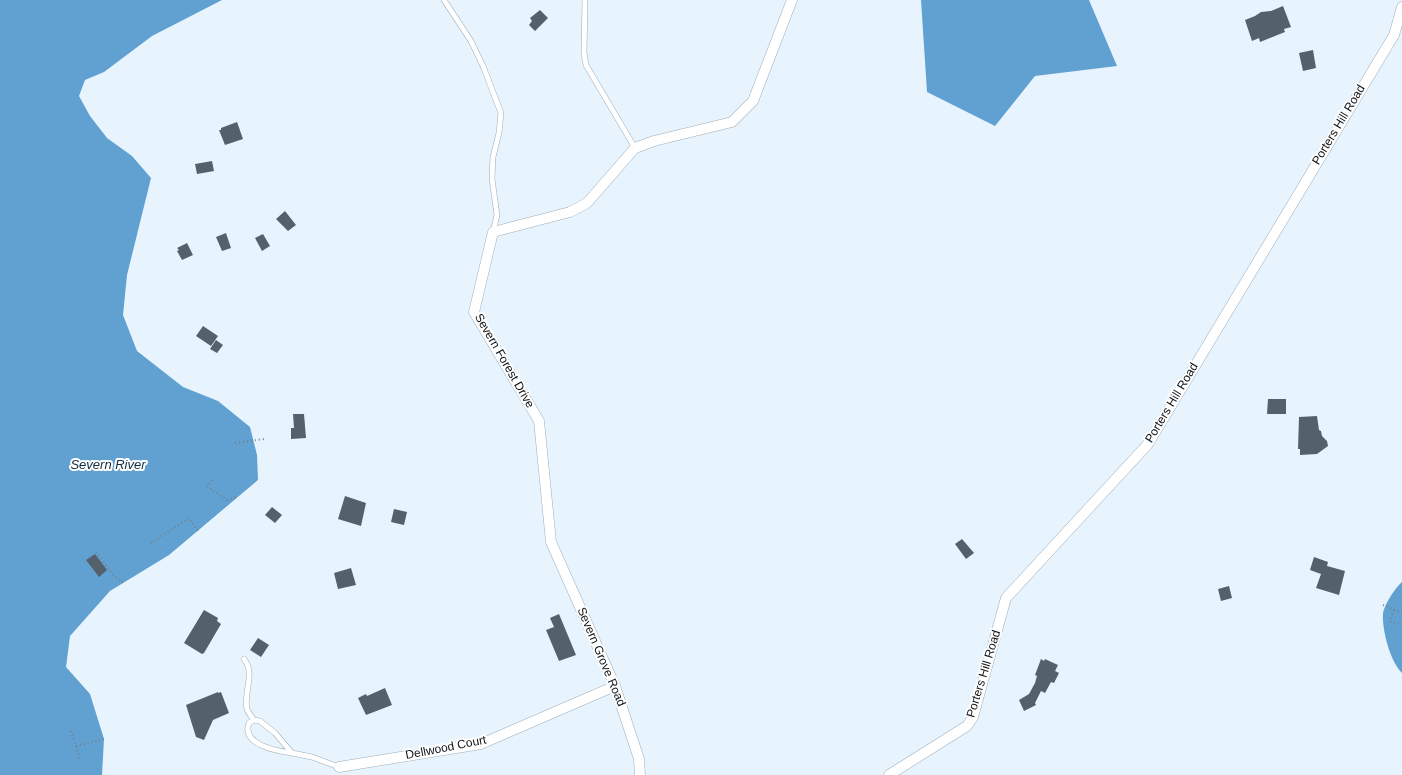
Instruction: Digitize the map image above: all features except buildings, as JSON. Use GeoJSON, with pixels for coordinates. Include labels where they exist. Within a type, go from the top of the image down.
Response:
{"type":"FeatureCollection","features":[{"type":"Feature","properties":{"kind":"street"},"geometry":{"type":"LineString","coordinates":[[493,232],[570,212],[587,203],[635,148],[654,141],[732,122],[753,101],[792,0]]}},
{"type":"Feature","properties":{"kind":"street","name":"Porters Hill Road"},"geometry":{"type":"LineString","coordinates":[[889,775],[967,726],[973,718],[1006,598],[1148,444],[1394,35],[1402,6]]}},
{"type":"Feature","properties":{"kind":"street","name":"Severn Forest Drive"},"geometry":{"type":"LineString","coordinates":[[493,232],[474,312],[539,421],[551,542]]}},
{"type":"Feature","properties":{"kind":"street","name":"Severn Grove Road"},"geometry":{"type":"LineString","coordinates":[[551,542],[615,686],[639,759],[640,775]]}},
{"type":"Feature","properties":{"kind":"street","name":"Dellwood Court"},"geometry":{"type":"LineString","coordinates":[[339,767],[481,744],[615,686]]}},
{"type":"Feature","properties":{"kind":"lane"},"geometry":{"type":"LineString","coordinates":[[444,0],[471,41],[483,66],[501,113],[499,134],[493,157],[492,179],[497,216],[493,232]]}},
{"type":"Feature","properties":{"kind":"lane"},"geometry":{"type":"LineString","coordinates":[[585,0],[584,53],[586,65],[635,148]]}},
{"type":"Feature","properties":{"kind":"lane"},"geometry":{"type":"LineString","coordinates":[[244,659],[248,664],[250,677],[247,710],[254,720]]}},
{"type":"Feature","properties":{"kind":"lane"},"geometry":{"type":"LineString","coordinates":[[292,753],[275,733],[260,721],[254,720],[249,723],[247,728],[257,743],[272,751],[312,757],[339,767]]}},
{"type":"Feature","properties":{"kind":"path"},"geometry":{"type":"LineString","coordinates":[[235,443],[264,438]]}},
{"type":"Feature","properties":{"kind":"path"},"geometry":{"type":"LineString","coordinates":[[212,480],[207,486],[227,500],[238,497]]}},
{"type":"Feature","properties":{"kind":"path"},"geometry":{"type":"LineString","coordinates":[[151,543],[189,518],[198,531]]}},
{"type":"Feature","properties":{"kind":"path"},"geometry":{"type":"LineString","coordinates":[[96,552],[114,576],[124,583]]}},
{"type":"Feature","properties":{"kind":"path"},"geometry":{"type":"LineString","coordinates":[[1383,605],[1402,613]]}},
{"type":"Feature","properties":{"kind":"path"},"geometry":{"type":"LineString","coordinates":[[1394,610],[1390,621],[1402,625]]}},
{"type":"Feature","properties":{"kind":"path"},"geometry":{"type":"LineString","coordinates":[[71,731],[80,760]]}},
{"type":"Feature","properties":{"kind":"path"},"geometry":{"type":"LineString","coordinates":[[76,746],[104,739]]}},
{"type":"Feature","properties":{"kind":"water","name":"Severn River"},"geometry":{"type":"Polygon","coordinates":[[[0,0],[222,0],[152,36],[104,72],[85,80],[79,96],[90,116],[107,138],[132,156],[151,178],[127,275],[123,315],[137,351],[183,387],[218,401],[250,427],[257,455],[258,480],[169,555],[110,591],[70,636],[66,667],[90,694],[104,739],[102,775],[0,775],[0,0]]]}},
{"type":"Feature","properties":{"kind":"water"},"geometry":{"type":"Polygon","coordinates":[[[921,0],[1089,0],[1117,66],[1035,76],[995,126],[927,92],[921,0]]]}},
{"type":"Feature","properties":{"kind":"water"},"geometry":{"type":"Polygon","coordinates":[[[1402,582],[1402,673],[1390,653],[1385,637],[1383,614],[1390,597],[1402,582]]]}}]}
